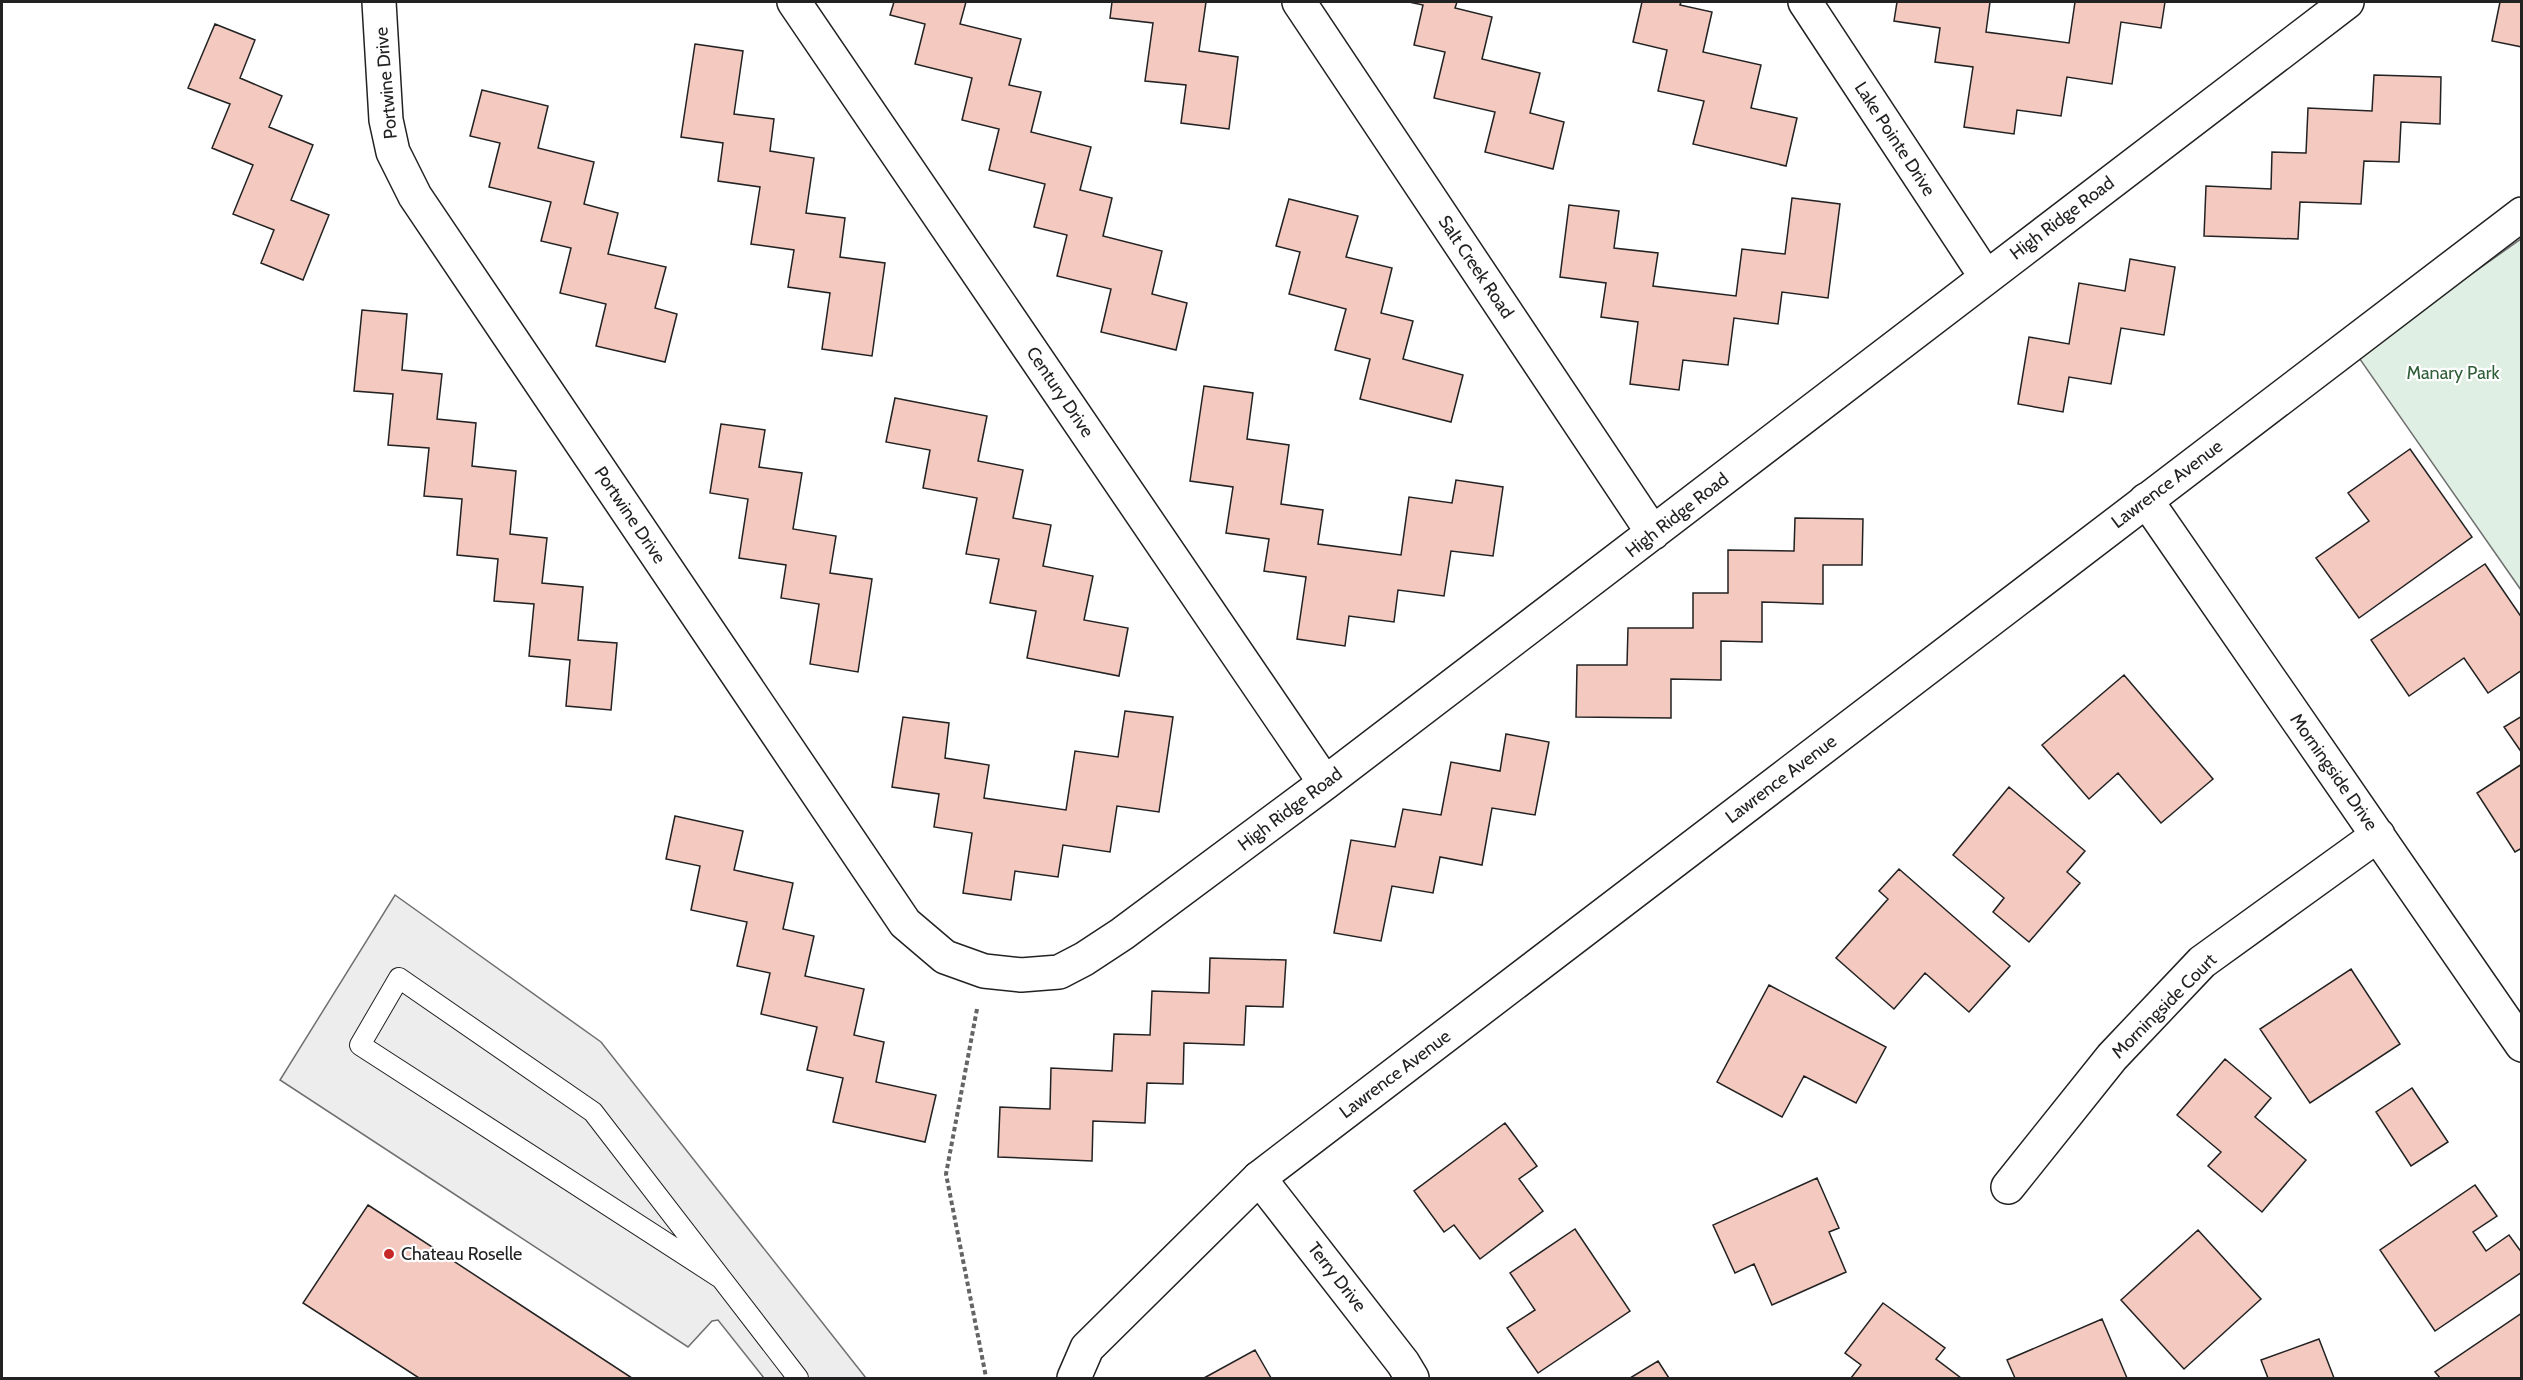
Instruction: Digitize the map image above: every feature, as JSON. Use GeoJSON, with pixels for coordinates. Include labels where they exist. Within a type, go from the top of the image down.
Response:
{"type":"FeatureCollection","features":[{"type":"Feature","properties":{"kind":"street","name":"Portwine Drive"},"geometry":{"type":"LineString","coordinates":[[379,2],[386,120],[393,152],[415,196],[905,923],[945,957],[984,971]]}},
{"type":"Feature","properties":{"kind":"street","name":"Century Drive"},"geometry":{"type":"LineString","coordinates":[[794,2],[1325,783]]}},
{"type":"Feature","properties":{"kind":"street","name":"Salt Creek Road"},"geometry":{"type":"LineString","coordinates":[[1299,2],[1653,533]]}},
{"type":"Feature","properties":{"kind":"street","name":"Lake Pointe Drive"},"geometry":{"type":"LineString","coordinates":[[1805,2],[1986,277]]}},
{"type":"Feature","properties":{"kind":"street","name":"High Ridge Road"},"geometry":{"type":"LineString","coordinates":[[984,971],[1021,975],[1059,972],[1122,934],[1325,783],[1653,533],[2333,6]]}},
{"type":"Feature","properties":{"kind":"street","name":"Lawrence Avenue"},"geometry":{"type":"LineString","coordinates":[[1074,1378],[1087,1348],[1259,1178],[2522,213]]}},
{"type":"Feature","properties":{"kind":"street","name":"Morningside Drive"},"geometry":{"type":"LineString","coordinates":[[2146,500],[2522,1045]]}},
{"type":"Feature","properties":{"kind":"street","name":"Morningside Court"},"geometry":{"type":"LineString","coordinates":[[2008,1187],[2112,1057],[2202,962],[2378,835]]}},
{"type":"Feature","properties":{"kind":"street","name":"Terry Drive"},"geometry":{"type":"LineString","coordinates":[[1259,1178],[1403,1362],[1412,1378]]}},
{"type":"Feature","properties":{"kind":"lane"},"geometry":{"type":"LineString","coordinates":[[719,1277],[360,1045],[399,978],[593,1112],[798,1378]]}},
{"type":"Feature","properties":{"kind":"path"},"geometry":{"type":"LineString","coordinates":[[984,971],[946,1174],[986,1377]]}},
{"type":"Feature","properties":{"kind":"green space","name":"Manary Park"},"geometry":{"type":"Polygon","coordinates":[[[2521,239],[2521,590],[2357,355],[2521,239]]]}},
{"type":"Feature","properties":{"kind":"shaded area"},"geometry":{"type":"Polygon","coordinates":[[[395,895],[601,1042],[866,1378],[764,1378],[718,1320],[712,1321],[688,1347],[280,1080],[395,895]]]}},
{"type":"Feature","properties":{"kind":"building"},"geometry":{"type":"Polygon","coordinates":[[[894,2],[966,2],[960,24],[1021,39],[1009,85],[1041,92],[1031,132],[1091,147],[1080,190],[1112,198],[1103,236],[1162,251],[1152,294],[1187,303],[1176,350],[1101,332],[1111,289],[1057,276],[1067,235],[1034,227],[1045,184],[989,170],[999,129],[962,120],[972,78],[915,64],[925,24],[890,15],[894,2]]]}},
{"type":"Feature","properties":{"kind":"building"},"geometry":{"type":"Polygon","coordinates":[[[1112,2],[1206,2],[1199,51],[1238,57],[1229,129],[1181,123],[1186,85],[1145,81],[1153,23],[1110,18],[1112,2]]]}},
{"type":"Feature","properties":{"kind":"building"},"geometry":{"type":"Polygon","coordinates":[[[1409,2],[1457,2],[1455,8],[1492,17],[1482,59],[1540,73],[1530,113],[1564,122],[1553,169],[1485,152],[1495,112],[1434,98],[1445,52],[1414,45],[1423,5],[1409,2]]]}},
{"type":"Feature","properties":{"kind":"building"},"geometry":{"type":"Polygon","coordinates":[[[1642,2],[1681,2],[1680,5],[1712,12],[1703,52],[1761,65],[1751,108],[1797,118],[1786,166],[1693,144],[1704,101],[1658,91],[1667,50],[1633,42],[1642,2]]]}},
{"type":"Feature","properties":{"kind":"building"},"geometry":{"type":"Polygon","coordinates":[[[1897,2],[1990,2],[1986,32],[2069,43],[2075,2],[2165,2],[2161,28],[2121,22],[2112,84],[2067,77],[2061,116],[2017,110],[2014,134],[1964,127],[1973,67],[1935,62],[1940,28],[1894,21],[1897,2]]]}},
{"type":"Feature","properties":{"kind":"building"},"geometry":{"type":"Polygon","coordinates":[[[2500,2],[2522,2],[2522,47],[2492,41],[2500,2]]]}},
{"type":"Feature","properties":{"kind":"building"},"geometry":{"type":"Polygon","coordinates":[[[215,24],[255,40],[240,78],[282,96],[269,127],[313,145],[291,200],[329,215],[303,280],[261,263],[274,230],[233,214],[253,165],[212,148],[230,104],[188,88],[215,24]]]}},
{"type":"Feature","properties":{"kind":"building"},"geometry":{"type":"Polygon","coordinates":[[[695,44],[743,51],[734,114],[774,119],[770,151],[814,158],[806,213],[845,218],[840,257],[885,263],[872,356],[822,349],[830,293],[788,287],[794,250],[751,244],[760,187],[718,181],[723,143],[681,137],[695,44]]]}},
{"type":"Feature","properties":{"kind":"building"},"geometry":{"type":"Polygon","coordinates":[[[2374,75],[2441,77],[2440,124],[2401,122],[2399,162],[2364,161],[2361,204],[2300,202],[2298,239],[2204,236],[2206,186],[2271,189],[2272,152],[2306,153],[2308,108],[2372,111],[2374,75]]]}},
{"type":"Feature","properties":{"kind":"building"},"geometry":{"type":"Polygon","coordinates":[[[482,90],[548,106],[538,148],[594,162],[584,204],[618,213],[608,254],[666,267],[655,308],[677,314],[665,362],[596,346],[606,304],[560,293],[571,248],[541,241],[551,202],[489,187],[500,143],[470,136],[482,90]]]}},
{"type":"Feature","properties":{"kind":"building"},"geometry":{"type":"Polygon","coordinates":[[[1792,198],[1840,204],[1828,298],[1782,292],[1778,324],[1734,318],[1728,365],[1683,360],[1679,390],[1630,384],[1638,322],[1601,317],[1606,283],[1560,277],[1569,205],[1619,211],[1614,248],[1658,253],[1653,286],[1736,296],[1742,249],[1785,254],[1792,198]]]}},
{"type":"Feature","properties":{"kind":"building"},"geometry":{"type":"Polygon","coordinates":[[[1289,199],[1358,216],[1346,257],[1392,268],[1381,313],[1413,321],[1403,359],[1463,375],[1451,422],[1360,399],[1370,359],[1335,350],[1346,309],[1289,294],[1300,252],[1276,246],[1289,199]]]}},
{"type":"Feature","properties":{"kind":"building"},"geometry":{"type":"Polygon","coordinates":[[[2130,259],[2175,267],[2164,335],[2121,328],[2111,384],[2069,377],[2063,412],[2018,404],[2029,337],[2069,344],[2079,283],[2125,291],[2130,259]]]}},
{"type":"Feature","properties":{"kind":"building"},"geometry":{"type":"Polygon","coordinates":[[[362,310],[407,314],[402,370],[442,374],[437,419],[476,423],[472,466],[516,471],[510,534],[547,538],[542,583],[583,587],[578,640],[617,643],[611,710],[566,706],[570,660],[529,656],[534,604],[494,601],[498,559],[457,555],[462,499],[424,496],[429,448],[388,445],[393,394],[354,391],[362,310]]]}},
{"type":"Feature","properties":{"kind":"building"},"geometry":{"type":"Polygon","coordinates":[[[1204,386],[1253,393],[1247,439],[1289,445],[1281,504],[1323,510],[1318,544],[1401,555],[1409,497],[1452,503],[1456,480],[1503,487],[1493,556],[1451,551],[1444,596],[1398,590],[1394,622],[1349,616],[1345,646],[1297,639],[1306,577],[1264,571],[1269,539],[1226,533],[1233,487],[1190,481],[1204,386]]]}},
{"type":"Feature","properties":{"kind":"building"},"geometry":{"type":"Polygon","coordinates":[[[895,398],[987,416],[978,461],[1023,470],[1013,518],[1051,525],[1043,566],[1093,576],[1084,620],[1128,628],[1119,676],[1027,658],[1036,611],[990,603],[999,559],[966,554],[977,498],[923,488],[930,450],[886,442],[895,398]]]}},
{"type":"Feature","properties":{"kind":"building"},"geometry":{"type":"Polygon","coordinates":[[[721,424],[765,430],[759,467],[802,473],[793,529],[836,536],[830,573],[872,579],[858,672],[810,664],[819,604],[781,598],[786,565],[739,558],[748,499],[710,493],[721,424]]]}},
{"type":"Feature","properties":{"kind":"building"},"geometry":{"type":"Polygon","coordinates":[[[2410,449],[2472,537],[2359,618],[2316,558],[2369,521],[2348,493],[2410,449]]]}},
{"type":"Feature","properties":{"kind":"building"},"geometry":{"type":"Polygon","coordinates":[[[1795,518],[1863,519],[1862,565],[1823,565],[1823,604],[1762,602],[1762,642],[1721,641],[1721,680],[1671,679],[1671,718],[1576,717],[1577,665],[1627,665],[1628,628],[1693,628],[1693,593],[1728,593],[1728,550],[1794,551],[1795,518]]]}},
{"type":"Feature","properties":{"kind":"building"},"geometry":{"type":"Polygon","coordinates":[[[2485,564],[2522,618],[2522,670],[2488,693],[2464,658],[2409,696],[2371,640],[2485,564]]]}},
{"type":"Feature","properties":{"kind":"building"},"geometry":{"type":"Polygon","coordinates":[[[2124,675],[2213,779],[2161,823],[2118,773],[2089,799],[2042,745],[2124,675]]]}},
{"type":"Feature","properties":{"kind":"building"},"geometry":{"type":"Polygon","coordinates":[[[1125,711],[1173,717],[1159,812],[1117,806],[1110,852],[1063,845],[1058,877],[1015,871],[1011,900],[963,893],[972,833],[934,827],[939,794],[892,787],[903,717],[949,723],[945,758],[989,765],[984,798],[1066,810],[1075,751],[1118,757],[1125,711]]]}},
{"type":"Feature","properties":{"kind":"building"},"geometry":{"type":"Polygon","coordinates":[[[2522,716],[2522,753],[2504,727],[2522,716]]]}},
{"type":"Feature","properties":{"kind":"building"},"geometry":{"type":"Polygon","coordinates":[[[1506,734],[1549,742],[1535,815],[1492,808],[1482,865],[1440,857],[1433,893],[1392,886],[1381,941],[1334,933],[1351,840],[1395,847],[1403,809],[1441,815],[1451,762],[1500,771],[1506,734]]]}},
{"type":"Feature","properties":{"kind":"building"},"geometry":{"type":"Polygon","coordinates":[[[2522,764],[2522,848],[2515,852],[2477,793],[2522,764]]]}},
{"type":"Feature","properties":{"kind":"building"},"geometry":{"type":"Polygon","coordinates":[[[2009,787],[2085,851],[2067,872],[2080,883],[2029,942],[1993,912],[2004,898],[1953,855],[2009,787]]]}},
{"type":"Feature","properties":{"kind":"building"},"geometry":{"type":"Polygon","coordinates":[[[675,816],[743,831],[734,870],[793,883],[783,929],[814,936],[805,976],[864,989],[854,1035],[884,1042],[876,1082],[936,1095],[925,1142],[833,1122],[843,1078],[807,1070],[817,1027],[761,1014],[770,973],[737,966],[747,922],[691,910],[700,866],[666,859],[675,816]]]}},
{"type":"Feature","properties":{"kind":"building"},"geometry":{"type":"Polygon","coordinates":[[[1899,869],[2010,966],[1969,1012],[1925,973],[1894,1009],[1836,958],[1888,899],[1879,891],[1899,869]]]}},
{"type":"Feature","properties":{"kind":"building"},"geometry":{"type":"Polygon","coordinates":[[[1210,958],[1286,960],[1283,1007],[1246,1006],[1244,1045],[1184,1043],[1183,1084],[1147,1083],[1145,1123],[1093,1121],[1092,1161],[998,1157],[1000,1107],[1050,1109],[1051,1068],[1112,1071],[1114,1034],[1150,1035],[1152,991],[1209,993],[1210,958]]]}},
{"type":"Feature","properties":{"kind":"building"},"geometry":{"type":"Polygon","coordinates":[[[2351,969],[2400,1044],[2310,1103],[2260,1029],[2351,969]]]}},
{"type":"Feature","properties":{"kind":"building"},"geometry":{"type":"Polygon","coordinates":[[[1769,985],[1886,1047],[1856,1103],[1804,1076],[1782,1117],[1717,1082],[1769,985]]]}},
{"type":"Feature","properties":{"kind":"building"},"geometry":{"type":"Polygon","coordinates":[[[2225,1059],[2271,1098],[2255,1117],[2306,1160],[2262,1212],[2208,1166],[2221,1152],[2177,1115],[2225,1059]]]}},
{"type":"Feature","properties":{"kind":"building"},"geometry":{"type":"Polygon","coordinates":[[[2412,1088],[2448,1142],[2411,1166],[2376,1112],[2412,1088]]]}},
{"type":"Feature","properties":{"kind":"building"},"geometry":{"type":"Polygon","coordinates":[[[1505,1123],[1537,1166],[1519,1179],[1543,1211],[1480,1259],[1454,1225],[1444,1232],[1414,1191],[1505,1123]]]}},
{"type":"Feature","properties":{"kind":"building"},"geometry":{"type":"Polygon","coordinates":[[[1817,1178],[1839,1228],[1829,1232],[1846,1272],[1772,1305],[1754,1264],[1735,1273],[1713,1225],[1817,1178]]]}},
{"type":"Feature","properties":{"kind":"building"},"geometry":{"type":"Polygon","coordinates":[[[2475,1185],[2497,1216],[2473,1232],[2486,1251],[2509,1235],[2522,1253],[2522,1272],[2435,1331],[2380,1250],[2475,1185]]]}},
{"type":"Feature","properties":{"kind":"building","name":"Chateau Roselle"},"geometry":{"type":"Polygon","coordinates":[[[368,1205],[632,1378],[419,1378],[303,1303],[368,1205]]]}},
{"type":"Feature","properties":{"kind":"building"},"geometry":{"type":"Polygon","coordinates":[[[1575,1229],[1630,1311],[1538,1373],[1507,1328],[1535,1310],[1510,1273],[1575,1229]]]}},
{"type":"Feature","properties":{"kind":"building"},"geometry":{"type":"Polygon","coordinates":[[[2198,1230],[2261,1299],[2184,1369],[2121,1300],[2198,1230]]]}},
{"type":"Feature","properties":{"kind":"building"},"geometry":{"type":"Polygon","coordinates":[[[1883,1303],[1945,1348],[1936,1359],[1961,1378],[1851,1378],[1861,1365],[1845,1353],[1883,1303]]]}},
{"type":"Feature","properties":{"kind":"building"},"geometry":{"type":"Polygon","coordinates":[[[2522,1313],[2522,1378],[2440,1378],[2435,1372],[2522,1313]]]}},
{"type":"Feature","properties":{"kind":"building"},"geometry":{"type":"Polygon","coordinates":[[[2102,1319],[2127,1378],[2015,1378],[2007,1360],[2102,1319]]]}},
{"type":"Feature","properties":{"kind":"building"},"geometry":{"type":"Polygon","coordinates":[[[2319,1339],[2334,1378],[2268,1378],[2261,1360],[2319,1339]]]}},
{"type":"Feature","properties":{"kind":"building"},"geometry":{"type":"Polygon","coordinates":[[[1255,1350],[1271,1378],[1204,1378],[1255,1350]]]}},
{"type":"Feature","properties":{"kind":"building"},"geometry":{"type":"Polygon","coordinates":[[[1658,1361],[1669,1378],[1630,1378],[1658,1361]]]}},
{"type":"Feature","properties":{"kind":"place","name":"Chateau Roselle"},"geometry":{"type":"Point","coordinates":[389,1254]}}]}
